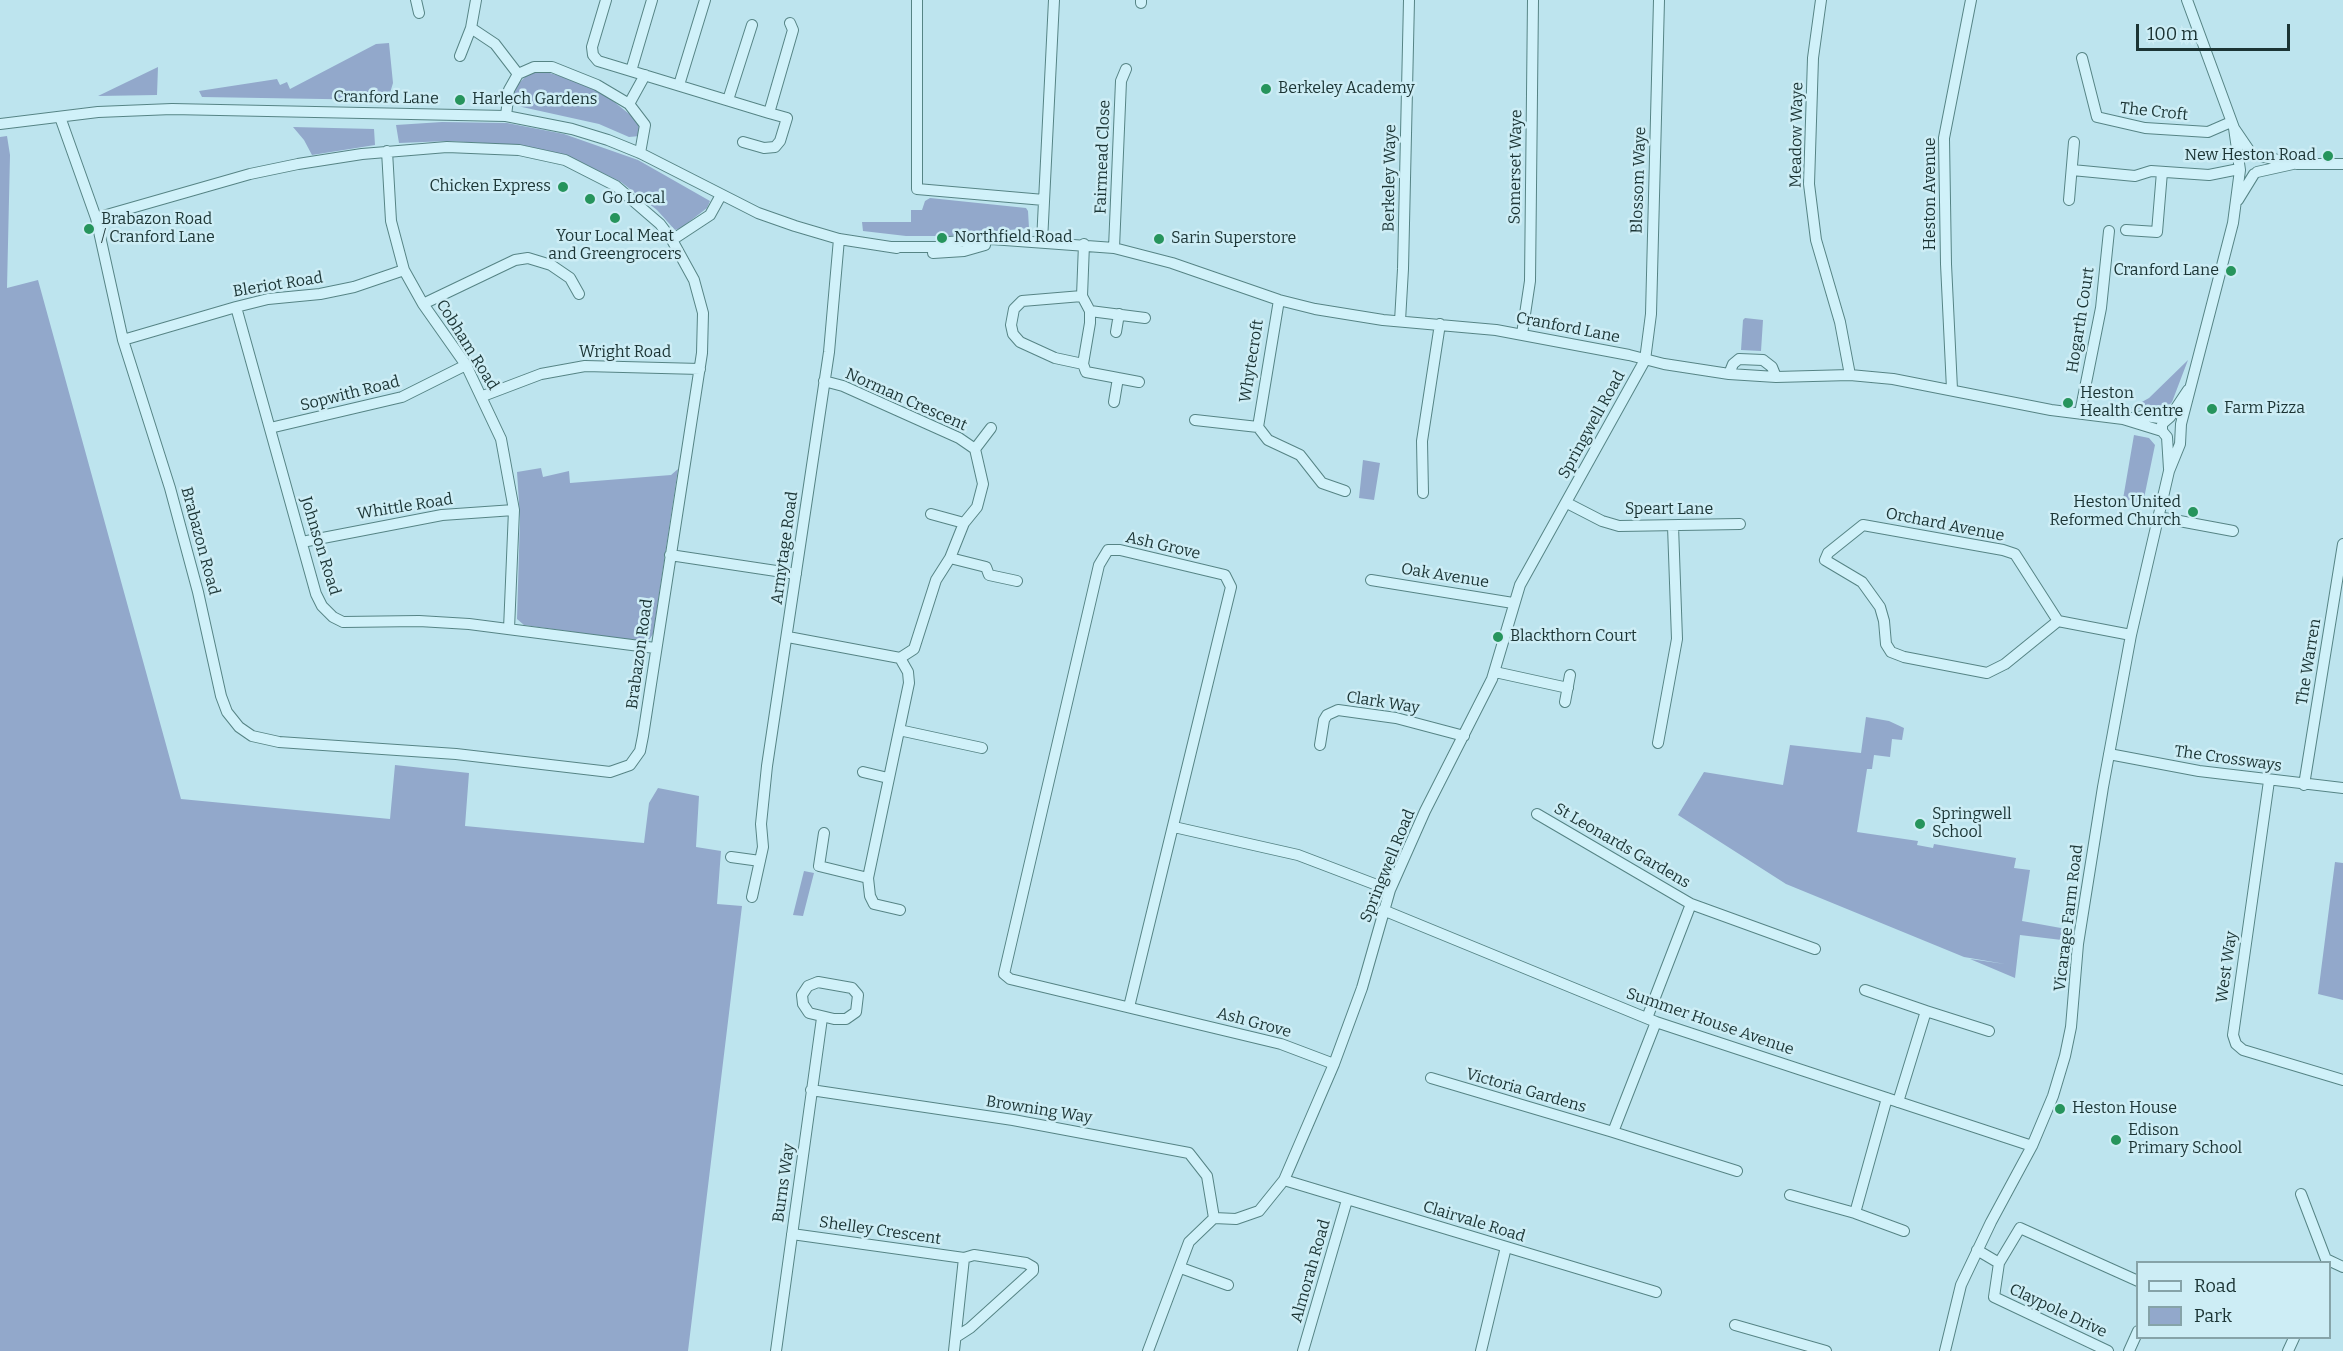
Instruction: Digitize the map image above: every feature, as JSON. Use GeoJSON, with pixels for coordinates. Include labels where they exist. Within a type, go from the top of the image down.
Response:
{"type":"FeatureCollection","features":[{"type":"Feature","properties":{"kind":"street"},"geometry":{"type":"LineString","coordinates":[[416,0],[419,13]]}},
{"type":"Feature","properties":{"kind":"street"},"geometry":{"type":"LineString","coordinates":[[460,56],[471,28],[476,0]]}},
{"type":"Feature","properties":{"kind":"street"},"geometry":{"type":"LineString","coordinates":[[606,0],[592,47],[593,56],[598,61],[787,118],[780,141],[775,147],[764,148],[743,142]]}},
{"type":"Feature","properties":{"kind":"street"},"geometry":{"type":"LineString","coordinates":[[631,71],[652,0]]}},
{"type":"Feature","properties":{"kind":"street"},"geometry":{"type":"LineString","coordinates":[[679,85],[705,0]]}},
{"type":"Feature","properties":{"kind":"street"},"geometry":{"type":"LineString","coordinates":[[917,0],[916,189],[1044,200]]}},
{"type":"Feature","properties":{"kind":"street"},"geometry":{"type":"LineString","coordinates":[[1042,242],[1054,0]]}},
{"type":"Feature","properties":{"kind":"street","name":"Berkeley Waye"},"geometry":{"type":"LineString","coordinates":[[1400,321],[1404,269],[1409,0]]}},
{"type":"Feature","properties":{"kind":"street","name":"Somerset Waye"},"geometry":{"type":"LineString","coordinates":[[1522,334],[1530,281],[1533,0]]}},
{"type":"Feature","properties":{"kind":"street","name":"Blossom Waye"},"geometry":{"type":"LineString","coordinates":[[1644,360],[1651,314],[1659,0]]}},
{"type":"Feature","properties":{"kind":"street","name":"Meadow Waye"},"geometry":{"type":"LineString","coordinates":[[1821,0],[1814,58],[1809,184],[1816,240],[1840,322],[1850,375]]}},
{"type":"Feature","properties":{"kind":"street","name":"Heston Avenue"},"geometry":{"type":"LineString","coordinates":[[1952,389],[1946,264],[1944,138],[1971,0]]}},
{"type":"Feature","properties":{"kind":"street"},"geometry":{"type":"LineString","coordinates":[[2187,0],[2233,125],[2261,166],[2256,173]]}},
{"type":"Feature","properties":{"kind":"street"},"geometry":{"type":"LineString","coordinates":[[769,113],[793,30],[790,23]]}},
{"type":"Feature","properties":{"kind":"street"},"geometry":{"type":"LineString","coordinates":[[728,100],[752,25]]}},
{"type":"Feature","properties":{"kind":"street"},"geometry":{"type":"LineString","coordinates":[[471,28],[495,44],[518,74]]}},
{"type":"Feature","properties":{"kind":"street","name":"The Croft"},"geometry":{"type":"LineString","coordinates":[[2082,58],[2097,117],[2145,128],[2208,132],[2233,125]]}},
{"type":"Feature","properties":{"kind":"street"},"geometry":{"type":"LineString","coordinates":[[506,116],[509,90],[518,74],[534,67],[552,67],[597,85],[629,104],[645,125],[640,153]]}},
{"type":"Feature","properties":{"kind":"street","name":"Fairmead Close"},"geometry":{"type":"LineString","coordinates":[[1114,248],[1121,81],[1126,69]]}},
{"type":"Feature","properties":{"kind":"street"},"geometry":{"type":"LineString","coordinates":[[629,104],[645,75]]}},
{"type":"Feature","properties":{"kind":"street","name":"Cranford Lane"},"geometry":{"type":"LineString","coordinates":[[0,124],[171,109],[506,116],[578,130],[640,153],[769,218],[839,239],[892,247],[941,247],[949,242],[991,239],[1012,242],[1084,244],[1114,248],[1172,263],[1279,300],[1400,321],[1522,334],[1644,360],[1729,375],[1776,377],[1850,375],[1893,379],[2123,419],[2164,434]]}},
{"type":"Feature","properties":{"kind":"street","name":"Brabazon Road"},"geometry":{"type":"LineString","coordinates":[[60,117],[96,218],[123,340],[170,488],[198,592],[221,696],[227,712],[252,736],[279,742],[456,754],[610,772],[630,765],[640,751],[700,369],[703,313],[689,266],[672,240],[635,200],[602,177],[565,160],[519,150],[447,147],[387,151],[250,174],[96,218]]}},
{"type":"Feature","properties":{"kind":"street","name":"Vicarage Farm Road"},"geometry":{"type":"LineString","coordinates":[[1945,1351],[1961,1285],[2032,1146],[2053,1096],[2067,1046],[2078,944],[2109,754],[2132,635],[2169,471],[2177,456],[2190,387],[2204,342],[2237,203],[2240,166],[2233,125]]}},
{"type":"Feature","properties":{"kind":"street"},"geometry":{"type":"LineString","coordinates":[[2069,200],[2074,142]]}},
{"type":"Feature","properties":{"kind":"street","name":"Cobham Road"},"geometry":{"type":"LineString","coordinates":[[387,151],[391,221],[404,270],[423,304],[466,365],[483,396],[501,439],[514,510],[509,629]]}},
{"type":"Feature","properties":{"kind":"street"},"geometry":{"type":"LineString","coordinates":[[2240,166],[2244,154],[2254,154],[2296,164]]}},
{"type":"Feature","properties":{"kind":"street"},"geometry":{"type":"LineString","coordinates":[[2240,166],[2246,175],[2296,164],[2343,164]]}},
{"type":"Feature","properties":{"kind":"street"},"geometry":{"type":"LineString","coordinates":[[2072,170],[2135,176],[2151,171],[2210,175],[2240,166]]}},
{"type":"Feature","properties":{"kind":"street"},"geometry":{"type":"LineString","coordinates":[[2126,230],[2157,232],[2162,172]]}},
{"type":"Feature","properties":{"kind":"street","name":"Vicarage Farm Road"},"geometry":{"type":"LineString","coordinates":[[2237,203],[2256,173]]}},
{"type":"Feature","properties":{"kind":"street"},"geometry":{"type":"LineString","coordinates":[[672,240],[710,215],[721,195]]}},
{"type":"Feature","properties":{"kind":"street","name":"Hogarth Court"},"geometry":{"type":"LineString","coordinates":[[2080,413],[2101,308],[2109,231]]}},
{"type":"Feature","properties":{"kind":"street","name":"Armytage Road"},"geometry":{"type":"LineString","coordinates":[[752,897],[760,861],[766,766],[788,637],[824,381],[839,239]]}},
{"type":"Feature","properties":{"kind":"street"},"geometry":{"type":"LineString","coordinates":[[1084,244],[1082,296],[1090,311],[1083,364],[1086,372],[1139,382]]}},
{"type":"Feature","properties":{"kind":"street"},"geometry":{"type":"LineString","coordinates":[[423,304],[515,260],[528,258],[550,265],[570,278],[579,294]]}},
{"type":"Feature","properties":{"kind":"street","name":"Bleriot Road"},"geometry":{"type":"LineString","coordinates":[[123,340],[268,299],[343,290],[404,270]]}},
{"type":"Feature","properties":{"kind":"street"},"geometry":{"type":"LineString","coordinates":[[1082,296],[1022,301],[1014,309],[1011,325],[1012,334],[1020,342],[1055,358],[1083,364]]}},
{"type":"Feature","properties":{"kind":"street","name":"Whytecroft"},"geometry":{"type":"LineString","coordinates":[[1258,427],[1279,300]]}},
{"type":"Feature","properties":{"kind":"street","name":"Johnson Road"},"geometry":{"type":"LineString","coordinates":[[236,307],[316,594],[322,606],[333,617],[343,622],[419,621],[509,629],[655,648]]}},
{"type":"Feature","properties":{"kind":"street"},"geometry":{"type":"LineString","coordinates":[[1090,311],[1145,318]]}},
{"type":"Feature","properties":{"kind":"street"},"geometry":{"type":"LineString","coordinates":[[1116,332],[1119,314]]}},
{"type":"Feature","properties":{"kind":"street"},"geometry":{"type":"LineString","coordinates":[[1423,493],[1422,441],[1440,324]]}},
{"type":"Feature","properties":{"kind":"street"},"geometry":{"type":"LineString","coordinates":[[1729,375],[1733,364],[1739,359],[1763,360],[1776,377]]}},
{"type":"Feature","properties":{"kind":"street","name":"Springwell Road"},"geometry":{"type":"LineString","coordinates":[[1214,1218],[1236,1219],[1259,1211],[1284,1180],[1334,1064],[1362,988],[1390,890],[1425,812],[1495,672],[1520,585],[1644,360]]}},
{"type":"Feature","properties":{"kind":"street","name":"Sopwith Road"},"geometry":{"type":"LineString","coordinates":[[270,428],[402,397],[431,385],[466,365]]}},
{"type":"Feature","properties":{"kind":"street","name":"Wright Road"},"geometry":{"type":"LineString","coordinates":[[483,396],[541,374],[585,366],[700,369]]}},
{"type":"Feature","properties":{"kind":"street"},"geometry":{"type":"LineString","coordinates":[[1114,402],[1118,378]]}},
{"type":"Feature","properties":{"kind":"street","name":"Norman Crescent"},"geometry":{"type":"LineString","coordinates":[[824,381],[959,438],[975,448],[984,484],[977,507],[964,523],[950,558],[936,580],[914,649],[900,658]]}},
{"type":"Feature","properties":{"kind":"street","name":"Vicarage Farm Road"},"geometry":{"type":"LineString","coordinates":[[2169,471],[2164,434],[2168,418],[2190,387]]}},
{"type":"Feature","properties":{"kind":"street","name":"Cranford Lane"},"geometry":{"type":"LineString","coordinates":[[2123,419],[2145,416],[2168,418]]}},
{"type":"Feature","properties":{"kind":"street"},"geometry":{"type":"LineString","coordinates":[[2164,434],[2173,438],[2181,428],[2176,418],[2168,418]]}},
{"type":"Feature","properties":{"kind":"street","name":"Whytecroft"},"geometry":{"type":"LineString","coordinates":[[1195,420],[1258,427],[1268,440],[1300,455],[1322,483],[1346,491]]}},
{"type":"Feature","properties":{"kind":"street","name":"Norman Crescent"},"geometry":{"type":"LineString","coordinates":[[975,448],[991,428]]}},
{"type":"Feature","properties":{"kind":"street","name":"Speart Lane"},"geometry":{"type":"LineString","coordinates":[[1567,503],[1619,526],[1740,524]]}},
{"type":"Feature","properties":{"kind":"street","name":"Whittle Road"},"geometry":{"type":"LineString","coordinates":[[302,542],[442,515],[514,510]]}},
{"type":"Feature","properties":{"kind":"street"},"geometry":{"type":"LineString","coordinates":[[931,514],[964,523]]}},
{"type":"Feature","properties":{"kind":"street"},"geometry":{"type":"LineString","coordinates":[[2158,517],[2233,531]]}},
{"type":"Feature","properties":{"kind":"street","name":"Orchard Avenue"},"geometry":{"type":"LineString","coordinates":[[1863,525],[2003,550],[2015,554],[2058,621],[2005,664],[1987,672],[1904,657],[1891,652],[1886,644],[1880,607],[1862,582],[1825,560],[1828,553],[1863,525]]}},
{"type":"Feature","properties":{"kind":"street"},"geometry":{"type":"LineString","coordinates":[[1658,743],[1677,639],[1673,526]]}},
{"type":"Feature","properties":{"kind":"street","name":"The Warren"},"geometry":{"type":"LineString","coordinates":[[2304,785],[2343,544]]}},
{"type":"Feature","properties":{"kind":"street","name":"Ash Grove"},"geometry":{"type":"LineString","coordinates":[[1129,1007],[1232,587],[1225,575],[1120,550],[1108,550],[1099,565],[1004,974],[1010,980],[1281,1044],[1334,1064]]}},
{"type":"Feature","properties":{"kind":"street"},"geometry":{"type":"LineString","coordinates":[[670,555],[796,574]]}},
{"type":"Feature","properties":{"kind":"street"},"geometry":{"type":"LineString","coordinates":[[950,558],[986,567],[989,575],[1017,581]]}},
{"type":"Feature","properties":{"kind":"street","name":"Oak Avenue"},"geometry":{"type":"LineString","coordinates":[[1371,580],[1513,603]]}},
{"type":"Feature","properties":{"kind":"street"},"geometry":{"type":"LineString","coordinates":[[2058,621],[2132,635]]}},
{"type":"Feature","properties":{"kind":"street"},"geometry":{"type":"LineString","coordinates":[[788,637],[900,658],[908,672],[909,683],[868,878],[870,896],[874,904],[900,910]]}},
{"type":"Feature","properties":{"kind":"street"},"geometry":{"type":"LineString","coordinates":[[1495,672],[1568,688]]}},
{"type":"Feature","properties":{"kind":"street"},"geometry":{"type":"LineString","coordinates":[[1565,702],[1570,675]]}},
{"type":"Feature","properties":{"kind":"street","name":"Clark Way"},"geometry":{"type":"LineString","coordinates":[[1320,745],[1327,714],[1338,710],[1396,718],[1464,736]]}},
{"type":"Feature","properties":{"kind":"street"},"geometry":{"type":"LineString","coordinates":[[899,730],[982,748]]}},
{"type":"Feature","properties":{"kind":"street","name":"The Crossways"},"geometry":{"type":"LineString","coordinates":[[2109,754],[2269,781],[2343,788]]}},
{"type":"Feature","properties":{"kind":"street"},"geometry":{"type":"LineString","coordinates":[[863,772],[888,778]]}},
{"type":"Feature","properties":{"kind":"street","name":"West Way"},"geometry":{"type":"LineString","coordinates":[[2269,781],[2233,1035],[2236,1044],[2243,1050],[2343,1080]]}},
{"type":"Feature","properties":{"kind":"street","name":"St Leonards Gardens"},"geometry":{"type":"LineString","coordinates":[[1537,814],[1691,904],[1815,949]]}},
{"type":"Feature","properties":{"kind":"street"},"geometry":{"type":"LineString","coordinates":[[1174,827],[1298,855],[1390,890]]}},
{"type":"Feature","properties":{"kind":"street"},"geometry":{"type":"LineString","coordinates":[[824,833],[819,866],[868,878]]}},
{"type":"Feature","properties":{"kind":"street"},"geometry":{"type":"LineString","coordinates":[[732,857],[760,861]]}},
{"type":"Feature","properties":{"kind":"street","name":"St Leonards Gardens"},"geometry":{"type":"LineString","coordinates":[[1652,1020],[1691,904]]}},
{"type":"Feature","properties":{"kind":"street","name":"Summer House Avenue"},"geometry":{"type":"LineString","coordinates":[[1383,910],[1652,1020],[2032,1146]]}},
{"type":"Feature","properties":{"kind":"street"},"geometry":{"type":"LineString","coordinates":[[818,982],[852,988],[858,995],[856,1012],[846,1018],[822,1018],[809,1013],[803,1004],[802,995],[808,986],[818,982]]}},
{"type":"Feature","properties":{"kind":"street"},"geometry":{"type":"LineString","coordinates":[[1865,990],[1989,1031]]}},
{"type":"Feature","properties":{"kind":"street"},"geometry":{"type":"LineString","coordinates":[[1898,1102],[1926,1011]]}},
{"type":"Feature","properties":{"kind":"street","name":"Burns Way"},"geometry":{"type":"LineString","coordinates":[[776,1351],[822,1018]]}},
{"type":"Feature","properties":{"kind":"street"},"geometry":{"type":"LineString","coordinates":[[1613,1132],[1652,1020]]}},
{"type":"Feature","properties":{"kind":"street","name":"Victoria Gardens"},"geometry":{"type":"LineString","coordinates":[[1431,1078],[1737,1171]]}},
{"type":"Feature","properties":{"kind":"street","name":"Browning Way"},"geometry":{"type":"LineString","coordinates":[[812,1090],[1013,1120],[1190,1153],[1207,1176],[1214,1218]]}},
{"type":"Feature","properties":{"kind":"street"},"geometry":{"type":"LineString","coordinates":[[1855,1213],[1887,1098]]}},
{"type":"Feature","properties":{"kind":"street","name":"Clairvale Road"},"geometry":{"type":"LineString","coordinates":[[1284,1180],[1656,1292]]}},
{"type":"Feature","properties":{"kind":"street"},"geometry":{"type":"LineString","coordinates":[[2301,1194],[2327,1261]]}},
{"type":"Feature","properties":{"kind":"street"},"geometry":{"type":"LineString","coordinates":[[1790,1195],[1855,1213],[1904,1231]]}},
{"type":"Feature","properties":{"kind":"street","name":"Almorah Road"},"geometry":{"type":"LineString","coordinates":[[1304,1351],[1347,1200]]}},
{"type":"Feature","properties":{"kind":"street"},"geometry":{"type":"LineString","coordinates":[[1148,1351],[1189,1242],[1214,1218]]}},
{"type":"Feature","properties":{"kind":"street","name":"Claypole Drive"},"geometry":{"type":"LineString","coordinates":[[2108,1351],[1994,1297],[1999,1263],[2020,1228],[2136,1280]]}},
{"type":"Feature","properties":{"kind":"street","name":"Shelley Crescent"},"geometry":{"type":"LineString","coordinates":[[792,1234],[964,1258],[974,1255],[1026,1263],[1032,1267],[1033,1271],[970,1329],[956,1337]]}},
{"type":"Feature","properties":{"kind":"street"},"geometry":{"type":"LineString","coordinates":[[1482,1351],[1506,1247]]}},
{"type":"Feature","properties":{"kind":"street","name":"Claypole Drive"},"geometry":{"type":"LineString","coordinates":[[1977,1251],[1999,1263]]}},
{"type":"Feature","properties":{"kind":"street"},"geometry":{"type":"LineString","coordinates":[[954,1351],[964,1258]]}},
{"type":"Feature","properties":{"kind":"street"},"geometry":{"type":"LineString","coordinates":[[1181,1268],[1228,1285]]}},
{"type":"Feature","properties":{"kind":"street"},"geometry":{"type":"LineString","coordinates":[[1736,1325],[1826,1351]]}},
{"type":"Feature","properties":{"kind":"street"},"geometry":{"type":"LineString","coordinates":[[2129,1351],[2136,1335]]}},
{"type":"Feature","properties":{"kind":"green space"},"geometry":{"type":"Polygon","coordinates":[[[389,43],[393,83],[390,93],[383,100],[202,97],[199,91],[277,79],[280,85],[287,82],[290,89],[376,44],[389,43]]]}},
{"type":"Feature","properties":{"kind":"green space"},"geometry":{"type":"Polygon","coordinates":[[[158,67],[157,95],[98,96],[158,67]]]}},
{"type":"Feature","properties":{"kind":"green space"},"geometry":{"type":"Polygon","coordinates":[[[543,71],[580,82],[608,97],[638,121],[640,136],[629,137],[599,124],[522,107],[514,102],[513,93],[517,85],[529,73],[543,71]]]}},
{"type":"Feature","properties":{"kind":"green space"},"geometry":{"type":"Polygon","coordinates":[[[442,122],[507,123],[564,134],[638,160],[710,201],[707,208],[675,230],[657,210],[621,182],[566,155],[520,145],[448,141],[399,143],[396,125],[442,122]]]}},
{"type":"Feature","properties":{"kind":"green space"},"geometry":{"type":"Polygon","coordinates":[[[293,127],[374,129],[375,145],[312,155],[304,140],[293,127]]]}},
{"type":"Feature","properties":{"kind":"green space"},"geometry":{"type":"Polygon","coordinates":[[[7,136],[10,155],[7,288],[38,280],[181,799],[390,819],[395,765],[469,773],[465,826],[644,843],[649,803],[658,788],[699,796],[696,847],[721,851],[717,904],[742,906],[688,1351],[0,1351],[0,137],[7,136]]]}},
{"type":"Feature","properties":{"kind":"green space"},"geometry":{"type":"Polygon","coordinates":[[[930,198],[1026,208],[1029,228],[951,236],[906,236],[863,231],[862,222],[911,222],[911,210],[922,210],[925,201],[930,198]]]}},
{"type":"Feature","properties":{"kind":"green space"},"geometry":{"type":"Polygon","coordinates":[[[1745,318],[1763,320],[1761,351],[1741,350],[1745,318]]]}},
{"type":"Feature","properties":{"kind":"green space"},"geometry":{"type":"Polygon","coordinates":[[[2188,360],[2172,402],[2166,408],[2159,411],[2131,408],[2149,398],[2188,360]]]}},
{"type":"Feature","properties":{"kind":"green space"},"geometry":{"type":"Polygon","coordinates":[[[2134,435],[2149,438],[2155,445],[2143,503],[2123,499],[2134,435]]]}},
{"type":"Feature","properties":{"kind":"green space"},"geometry":{"type":"Polygon","coordinates":[[[1363,460],[1380,463],[1374,500],[1359,498],[1363,460]]]}},
{"type":"Feature","properties":{"kind":"green space"},"geometry":{"type":"Polygon","coordinates":[[[541,468],[543,477],[569,471],[570,483],[671,475],[678,469],[653,634],[649,640],[643,642],[643,639],[639,638],[638,641],[524,625],[517,619],[520,518],[517,472],[541,468]]]}},
{"type":"Feature","properties":{"kind":"green space"},"geometry":{"type":"Polygon","coordinates":[[[1866,717],[1889,721],[1904,728],[1902,740],[1892,739],[1890,757],[1874,755],[1872,769],[1867,769],[1857,832],[1918,841],[1917,845],[1933,848],[1934,844],[2016,858],[2014,868],[2030,870],[2022,921],[2072,930],[2070,941],[2020,935],[2015,978],[1970,959],[2005,964],[1964,957],[1786,884],[1678,815],[1704,772],[1783,785],[1790,745],[1861,753],[1866,717]]]}},
{"type":"Feature","properties":{"kind":"green space"},"geometry":{"type":"Polygon","coordinates":[[[2335,862],[2343,863],[2343,1000],[2318,994],[2335,862]]]}},
{"type":"Feature","properties":{"kind":"green space"},"geometry":{"type":"Polygon","coordinates":[[[804,871],[814,873],[803,916],[793,915],[804,871]]]}},
{"type":"Feature","properties":{"kind":"place","name":"Berkeley Academy"},"geometry":{"type":"Point","coordinates":[1266,89]}},
{"type":"Feature","properties":{"kind":"place","name":"Harlech Gardens"},"geometry":{"type":"Point","coordinates":[460,100]}},
{"type":"Feature","properties":{"kind":"place","name":"New Heston Road"},"geometry":{"type":"Point","coordinates":[2328,156]}},
{"type":"Feature","properties":{"kind":"place","name":"Chicken Express"},"geometry":{"type":"Point","coordinates":[563,187]}},
{"type":"Feature","properties":{"kind":"place","name":"Go Local"},"geometry":{"type":"Point","coordinates":[590,199]}},
{"type":"Feature","properties":{"kind":"place","name":"Your Local Meat and Greengrocers"},"geometry":{"type":"Point","coordinates":[615,218]}},
{"type":"Feature","properties":{"kind":"place","name":"Brabazon Road / Cranford Lane"},"geometry":{"type":"Point","coordinates":[89,229]}},
{"type":"Feature","properties":{"kind":"place","name":"Northfield Road"},"geometry":{"type":"Point","coordinates":[942,238]}},
{"type":"Feature","properties":{"kind":"place","name":"Sarin Superstore"},"geometry":{"type":"Point","coordinates":[1159,239]}},
{"type":"Feature","properties":{"kind":"place","name":"Cranford Lane"},"geometry":{"type":"Point","coordinates":[2231,271]}},
{"type":"Feature","properties":{"kind":"place","name":"Heston Health Centre"},"geometry":{"type":"Point","coordinates":[2068,403]}},
{"type":"Feature","properties":{"kind":"place","name":"Farm Pizza"},"geometry":{"type":"Point","coordinates":[2212,409]}},
{"type":"Feature","properties":{"kind":"place","name":"Heston United Reformed Church"},"geometry":{"type":"Point","coordinates":[2193,512]}},
{"type":"Feature","properties":{"kind":"place","name":"Blackthorn Court"},"geometry":{"type":"Point","coordinates":[1498,637]}},
{"type":"Feature","properties":{"kind":"place","name":"Springwell School"},"geometry":{"type":"Point","coordinates":[1920,824]}},
{"type":"Feature","properties":{"kind":"place","name":"Heston House"},"geometry":{"type":"Point","coordinates":[2060,1109]}},
{"type":"Feature","properties":{"kind":"place","name":"Edison Primary School"},"geometry":{"type":"Point","coordinates":[2116,1140]}}]}
